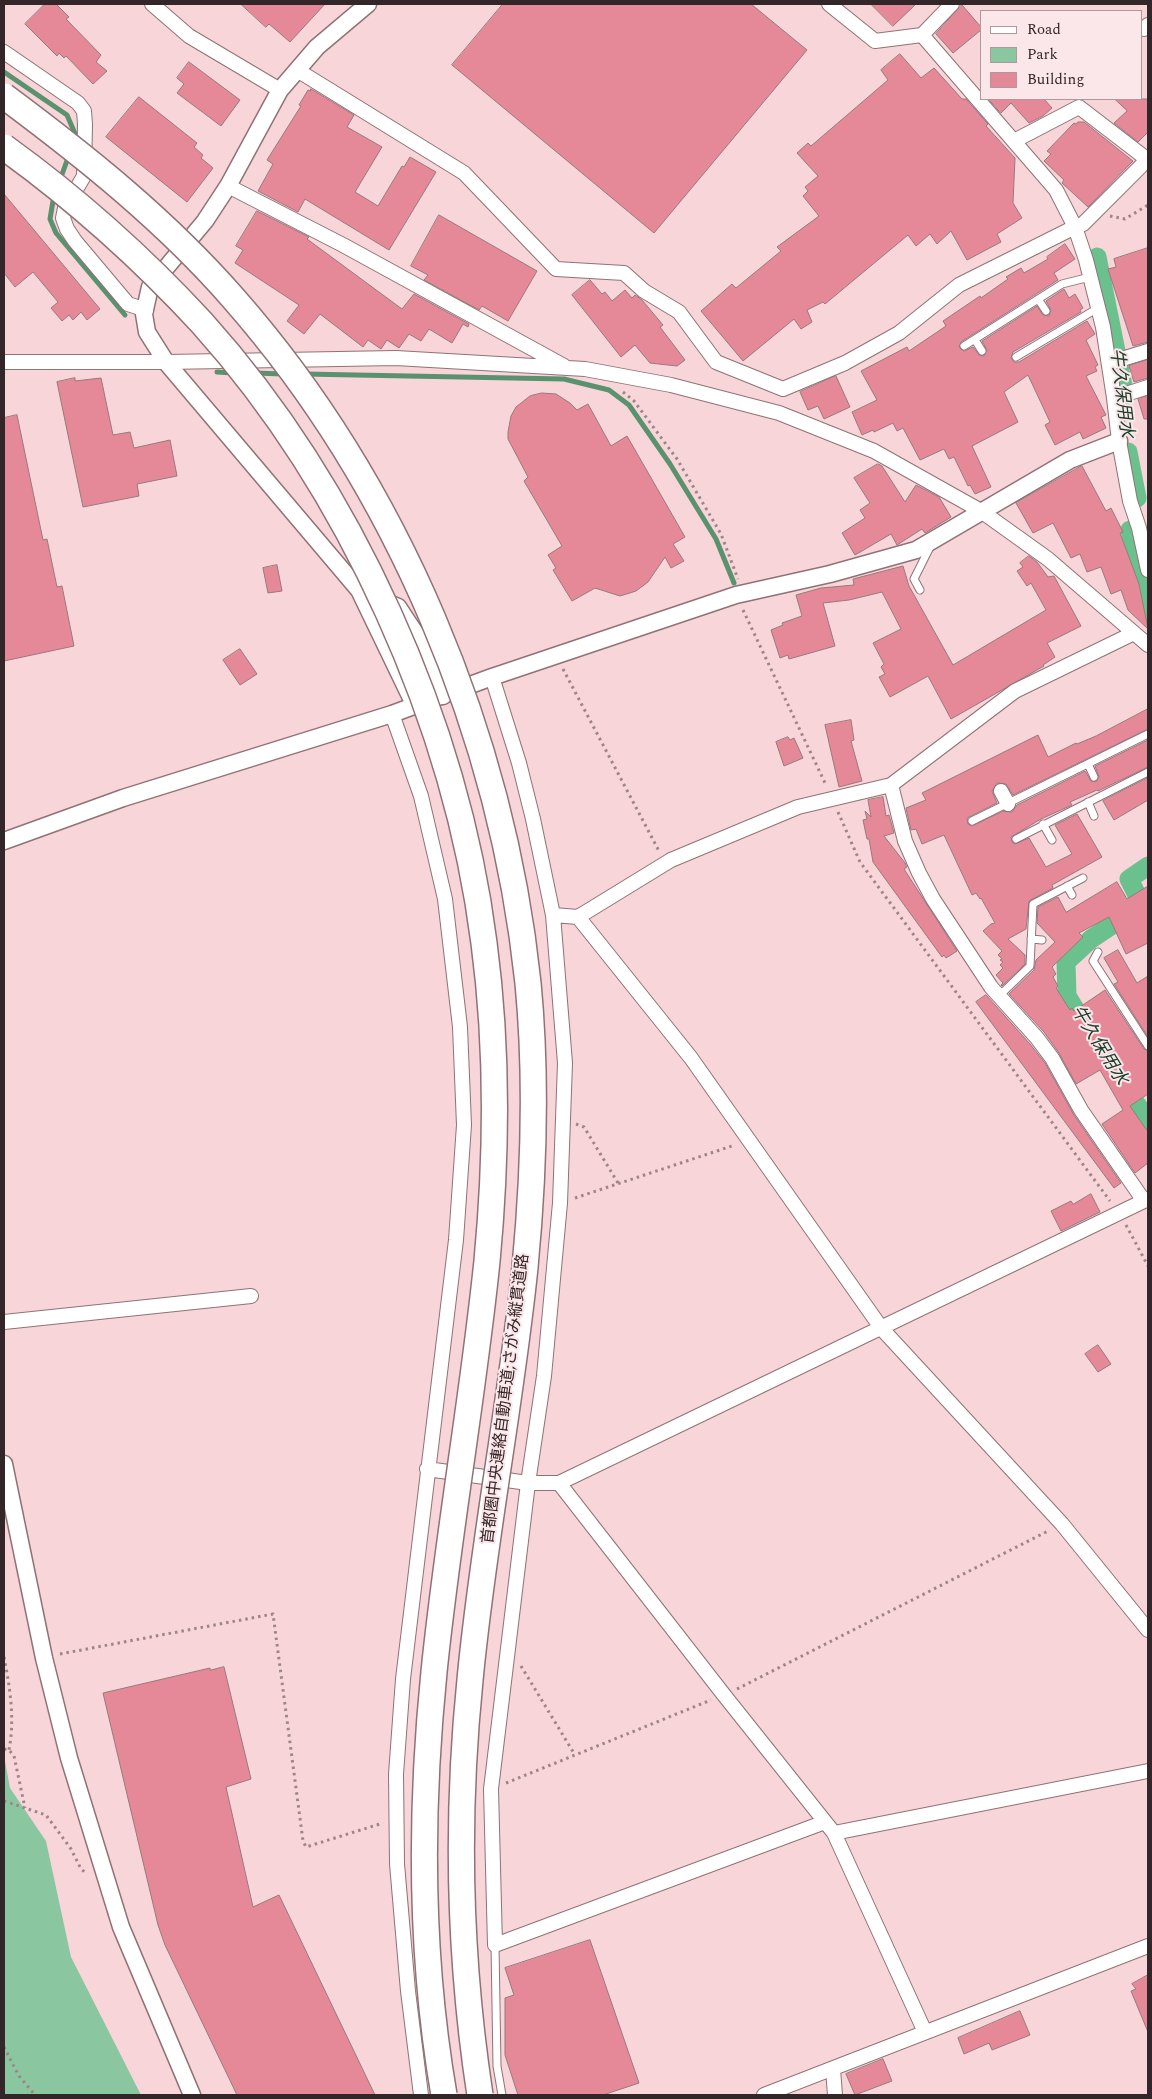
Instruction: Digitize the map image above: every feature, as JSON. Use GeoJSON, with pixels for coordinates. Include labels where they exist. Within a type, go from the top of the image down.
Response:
{"type":"FeatureCollection","features":[{"type":"Feature","properties":{"kind":"highway","name":"首都圏中央連絡自動車道;さがみ縦貫道路"},"geometry":{"type":"LineString","coordinates":[[4,96],[114,182],[178,239],[234,300],[288,367],[334,432],[369,492],[405,560],[443,644],[466,703],[498,811],[521,929],[528,985],[532,1048],[533,1117],[532,1174],[520,1317],[471,1670],[463,1782],[462,1874],[465,1962],[480,2095]]}},
{"type":"Feature","properties":{"kind":"highway"},"geometry":{"type":"LineString","coordinates":[[4,147],[91,215],[147,266],[204,326],[254,388],[301,454],[338,515],[376,585],[408,659],[446,766],[461,823],[484,938],[490,990],[494,1161],[478,1348],[444,1586],[434,1678],[427,1776],[426,1876],[429,1971],[438,2064],[444,2095]]}},
{"type":"Feature","properties":{"kind":"street"},"geometry":{"type":"LineString","coordinates":[[152,4],[190,36],[280,90]]}},
{"type":"Feature","properties":{"kind":"street"},"geometry":{"type":"LineString","coordinates":[[368,4],[317,47],[280,90],[228,186],[205,221],[150,287],[146,310],[147,332],[166,362],[359,590],[414,705]]}},
{"type":"Feature","properties":{"kind":"street"},"geometry":{"type":"LineString","coordinates":[[830,4],[875,41],[922,35],[952,4]]}},
{"type":"Feature","properties":{"kind":"street"},"geometry":{"type":"LineString","coordinates":[[922,35],[1056,190],[1075,227],[1115,361],[1120,396],[1119,441],[1130,501],[1144,526],[1148,570]]}},
{"type":"Feature","properties":{"kind":"street"},"geometry":{"type":"LineString","coordinates":[[4,52],[78,103],[84,111],[84,176],[65,208],[63,218],[67,229],[75,241],[128,304],[146,310]]}},
{"type":"Feature","properties":{"kind":"street"},"geometry":{"type":"LineString","coordinates":[[297,70],[464,173],[556,268],[624,273],[644,291],[679,312],[716,362],[783,390],[845,362],[899,333],[959,285],[1083,224],[1148,159],[1079,108],[1014,141]]}},
{"type":"Feature","properties":{"kind":"street"},"geometry":{"type":"LineString","coordinates":[[228,186],[343,245],[568,368]]}},
{"type":"Feature","properties":{"kind":"street"},"geometry":{"type":"LineString","coordinates":[[1115,361],[1148,351]]}},
{"type":"Feature","properties":{"kind":"street"},"geometry":{"type":"LineString","coordinates":[[4,362],[166,362],[396,358],[585,369],[671,385],[779,413],[874,451],[981,511],[1048,559],[1148,646]]}},
{"type":"Feature","properties":{"kind":"street"},"geometry":{"type":"LineString","coordinates":[[1120,396],[1148,387]]}},
{"type":"Feature","properties":{"kind":"street"},"geometry":{"type":"LineString","coordinates":[[4,840],[123,798],[392,714],[555,655],[736,595],[830,574],[916,550],[1070,460],[1119,441]]}},
{"type":"Feature","properties":{"kind":"street"},"geometry":{"type":"LineString","coordinates":[[359,590],[398,607],[423,645],[443,696]]}},
{"type":"Feature","properties":{"kind":"street"},"geometry":{"type":"LineString","coordinates":[[553,915],[578,917],[665,863],[798,807],[891,785],[1015,692],[1134,632]]}},
{"type":"Feature","properties":{"kind":"street"},"geometry":{"type":"LineString","coordinates":[[492,677],[534,819],[553,915],[565,1063],[560,1203],[544,1376],[528,1483],[491,1790],[495,1945],[829,1828],[1148,1771]]}},
{"type":"Feature","properties":{"kind":"street"},"geometry":{"type":"LineString","coordinates":[[392,714],[421,796],[445,899],[460,1027],[464,1125],[457,1230],[403,1679],[396,1774],[398,1874],[408,1991],[421,2095]]}},
{"type":"Feature","properties":{"kind":"street"},"geometry":{"type":"LineString","coordinates":[[427,1469],[528,1483],[559,1482],[882,1329],[1146,1200],[1082,1110],[1052,1058],[1037,1038],[999,996],[933,899],[905,841],[891,785]]}},
{"type":"Feature","properties":{"kind":"street"},"geometry":{"type":"LineString","coordinates":[[1001,791],[1008,804]]}},
{"type":"Feature","properties":{"kind":"street"},"geometry":{"type":"LineString","coordinates":[[578,917],[691,1058],[882,1329],[1062,1524],[1148,1630]]}},
{"type":"Feature","properties":{"kind":"street"},"geometry":{"type":"LineString","coordinates":[[4,1322],[251,1296]]}},
{"type":"Feature","properties":{"kind":"street"},"geometry":{"type":"LineString","coordinates":[[4,1464],[44,1658],[69,1758],[121,1927],[192,2095]]}},
{"type":"Feature","properties":{"kind":"street"},"geometry":{"type":"LineString","coordinates":[[559,1482],[829,1828],[925,2032]]}},
{"type":"Feature","properties":{"kind":"street"},"geometry":{"type":"LineString","coordinates":[[764,2095],[1148,1946]]}},
{"type":"Feature","properties":{"kind":"street"},"geometry":{"type":"LineString","coordinates":[[833,2069],[835,2095]]}},
{"type":"Feature","properties":{"kind":"lane"},"geometry":{"type":"LineString","coordinates":[[964,346],[1062,284],[1090,277]]}},
{"type":"Feature","properties":{"kind":"lane"},"geometry":{"type":"LineString","coordinates":[[1038,299],[1046,311]]}},
{"type":"Feature","properties":{"kind":"lane"},"geometry":{"type":"LineString","coordinates":[[1016,357],[1098,308]]}},
{"type":"Feature","properties":{"kind":"lane"},"geometry":{"type":"LineString","coordinates":[[975,340],[982,351]]}},
{"type":"Feature","properties":{"kind":"lane"},"geometry":{"type":"LineString","coordinates":[[920,590],[914,578],[933,540]]}},
{"type":"Feature","properties":{"kind":"lane"},"geometry":{"type":"LineString","coordinates":[[972,821],[1148,734]]}},
{"type":"Feature","properties":{"kind":"lane"},"geometry":{"type":"LineString","coordinates":[[1088,764],[1094,777]]}},
{"type":"Feature","properties":{"kind":"lane"},"geometry":{"type":"LineString","coordinates":[[1016,839],[1148,772]]}},
{"type":"Feature","properties":{"kind":"lane"},"geometry":{"type":"LineString","coordinates":[[1088,802],[1094,816]]}},
{"type":"Feature","properties":{"kind":"lane"},"geometry":{"type":"LineString","coordinates":[[1043,824],[1052,840]]}},
{"type":"Feature","properties":{"kind":"lane"},"geometry":{"type":"LineString","coordinates":[[999,996],[1030,966],[1033,904],[1083,878]]}},
{"type":"Feature","properties":{"kind":"lane"},"geometry":{"type":"LineString","coordinates":[[1067,886],[1072,896]]}},
{"type":"Feature","properties":{"kind":"lane"},"geometry":{"type":"LineString","coordinates":[[1031,939],[1042,940]]}},
{"type":"Feature","properties":{"kind":"lane"},"geometry":{"type":"LineString","coordinates":[[1098,952],[1093,961],[1148,1046]]}},
{"type":"Feature","properties":{"kind":"lane"},"geometry":{"type":"LineString","coordinates":[[495,1945],[497,2066],[502,2095]]}},
{"type":"Feature","properties":{"kind":"path"},"geometry":{"type":"LineString","coordinates":[[1094,213],[1125,219],[1148,205]]}},
{"type":"Feature","properties":{"kind":"path"},"geometry":{"type":"LineString","coordinates":[[617,388],[634,401],[677,459],[721,534],[742,590],[736,595],[832,798],[860,862],[1119,1213],[1148,1266]]}},
{"type":"Feature","properties":{"kind":"path"},"geometry":{"type":"LineString","coordinates":[[555,655],[665,863]]}},
{"type":"Feature","properties":{"kind":"path"},"geometry":{"type":"LineString","coordinates":[[563,1120],[584,1126],[618,1183]]}},
{"type":"Feature","properties":{"kind":"path"},"geometry":{"type":"LineString","coordinates":[[560,1203],[750,1140]]}},
{"type":"Feature","properties":{"kind":"path"},"geometry":{"type":"LineString","coordinates":[[491,1790],[724,1695],[1062,1524]]}},
{"type":"Feature","properties":{"kind":"path"},"geometry":{"type":"LineString","coordinates":[[44,1658],[273,1614],[303,1841],[306,1847],[396,1818]]}},
{"type":"Feature","properties":{"kind":"path"},"geometry":{"type":"LineString","coordinates":[[506,1655],[517,1660],[575,1755]]}},
{"type":"Feature","properties":{"kind":"path"},"geometry":{"type":"LineString","coordinates":[[4,1657],[9,1683],[13,1730],[9,1750]]}},
{"type":"Feature","properties":{"kind":"path"},"geometry":{"type":"LineString","coordinates":[[4,1748],[9,1750],[14,1756],[26,1808]]}},
{"type":"Feature","properties":{"kind":"path"},"geometry":{"type":"LineString","coordinates":[[4,1801],[46,1815],[71,1849],[81,1869],[88,1875],[104,1872]]}},
{"type":"Feature","properties":{"kind":"path"},"geometry":{"type":"LineString","coordinates":[[4,1806],[8,1803]]}},
{"type":"Feature","properties":{"kind":"path"},"geometry":{"type":"LineString","coordinates":[[4,2047],[19,2076],[36,2095]]}},
{"type":"Feature","properties":{"kind":"green space"},"geometry":{"type":"Polygon","coordinates":[[[4,1756],[10,1788],[46,1841],[71,1957],[141,2095],[4,2095],[4,1756]]]}},
{"type":"Feature","properties":{"kind":"building"},"geometry":{"type":"Polygon","coordinates":[[[45,4],[56,4],[69,17],[66,19],[101,55],[96,62],[107,71],[93,84],[66,56],[64,58],[59,53],[57,56],[25,24],[45,4]]]}},
{"type":"Feature","properties":{"kind":"building"},"geometry":{"type":"Polygon","coordinates":[[[241,4],[325,4],[290,42],[269,24],[266,27],[241,4]]]}},
{"type":"Feature","properties":{"kind":"building"},"geometry":{"type":"Polygon","coordinates":[[[503,4],[751,4],[807,50],[654,233],[452,65],[503,4]]]}},
{"type":"Feature","properties":{"kind":"building"},"geometry":{"type":"Polygon","coordinates":[[[871,4],[916,4],[893,26],[871,4]]]}},
{"type":"Feature","properties":{"kind":"building"},"geometry":{"type":"Polygon","coordinates":[[[962,5],[980,26],[980,31],[953,53],[936,34],[962,5]]]}},
{"type":"Feature","properties":{"kind":"building"},"geometry":{"type":"Polygon","coordinates":[[[900,54],[921,78],[934,68],[962,99],[966,99],[988,124],[986,126],[1015,158],[1013,203],[1022,218],[997,234],[1001,242],[967,260],[951,231],[937,244],[930,234],[916,246],[908,235],[825,304],[823,302],[807,310],[812,322],[801,329],[794,319],[743,361],[701,311],[732,284],[736,288],[781,251],[777,247],[819,216],[803,196],[808,191],[805,187],[818,176],[797,153],[808,143],[811,146],[888,80],[881,70],[900,54]]]}},
{"type":"Feature","properties":{"kind":"building"},"geometry":{"type":"Polygon","coordinates":[[[189,62],[240,100],[221,126],[177,93],[184,84],[177,78],[189,62]]]}},
{"type":"Feature","properties":{"kind":"building"},"geometry":{"type":"Polygon","coordinates":[[[311,89],[354,115],[347,127],[382,147],[355,192],[378,206],[402,166],[404,167],[410,157],[436,172],[389,250],[305,199],[298,212],[258,191],[273,164],[267,160],[301,106],[299,105],[308,90],[310,91],[311,89]]]}},
{"type":"Feature","properties":{"kind":"building"},"geometry":{"type":"Polygon","coordinates":[[[139,97],[197,143],[194,147],[203,155],[201,158],[213,168],[187,202],[106,137],[139,97]]]}},
{"type":"Feature","properties":{"kind":"building"},"geometry":{"type":"Polygon","coordinates":[[[1148,99],[1148,132],[1138,142],[1114,123],[1127,111],[1116,100],[1148,99]]]}},
{"type":"Feature","properties":{"kind":"building"},"geometry":{"type":"Polygon","coordinates":[[[990,100],[1045,100],[1052,108],[1043,116],[1029,123],[1011,103],[1001,113],[990,100]]]}},
{"type":"Feature","properties":{"kind":"building"},"geometry":{"type":"Polygon","coordinates":[[[1084,122],[1133,161],[1088,207],[1062,183],[1064,180],[1044,161],[1051,154],[1047,151],[1074,123],[1084,122]]]}},
{"type":"Feature","properties":{"kind":"building"},"geometry":{"type":"Polygon","coordinates":[[[4,194],[100,309],[87,320],[81,312],[73,320],[69,315],[62,321],[51,308],[58,302],[33,272],[15,287],[4,273],[4,194]]]}},
{"type":"Feature","properties":{"kind":"building"},"geometry":{"type":"Polygon","coordinates":[[[257,211],[309,237],[307,239],[402,309],[414,294],[469,324],[468,327],[463,324],[452,343],[429,329],[421,341],[409,334],[399,348],[387,340],[381,349],[368,340],[363,347],[320,314],[304,334],[287,321],[299,305],[235,263],[243,250],[236,246],[257,211]]]}},
{"type":"Feature","properties":{"kind":"building"},"geometry":{"type":"Polygon","coordinates":[[[439,215],[537,271],[508,321],[482,306],[479,310],[424,280],[428,275],[411,266],[439,215]]]}},
{"type":"Feature","properties":{"kind":"building"},"geometry":{"type":"Polygon","coordinates":[[[1065,244],[1075,259],[1054,273],[1058,280],[961,342],[959,347],[964,351],[973,347],[979,355],[984,356],[987,350],[982,341],[1037,306],[1043,315],[1049,316],[1051,310],[1046,301],[1064,289],[1069,298],[1075,294],[1083,308],[1080,310],[1081,312],[1013,352],[1011,358],[1014,362],[1019,362],[1087,321],[1095,334],[1086,340],[1098,365],[1095,367],[1097,371],[1086,376],[1106,415],[1101,417],[1106,428],[1083,439],[1080,432],[1055,445],[1045,425],[1050,422],[1028,375],[1004,392],[1018,422],[972,446],[991,487],[975,494],[970,485],[968,486],[954,457],[949,459],[944,449],[920,460],[903,428],[897,431],[893,423],[874,432],[873,430],[862,435],[852,412],[877,400],[861,371],[907,347],[909,351],[946,326],[943,321],[980,296],[981,298],[1008,279],[1006,277],[1021,268],[1024,273],[1048,259],[1047,257],[1065,244]]]}},
{"type":"Feature","properties":{"kind":"building"},"geometry":{"type":"Polygon","coordinates":[[[1148,248],[1148,342],[1133,346],[1108,269],[1116,267],[1114,259],[1148,248]]]}},
{"type":"Feature","properties":{"kind":"building"},"geometry":{"type":"Polygon","coordinates":[[[590,280],[602,294],[605,292],[612,301],[625,290],[632,298],[635,295],[642,300],[663,325],[660,327],[685,360],[677,366],[650,363],[635,345],[621,357],[572,295],[590,280]]]}},
{"type":"Feature","properties":{"kind":"building"},"geometry":{"type":"Polygon","coordinates":[[[1148,360],[1148,378],[1134,382],[1129,366],[1148,360]]]}},
{"type":"Feature","properties":{"kind":"building"},"geometry":{"type":"Polygon","coordinates":[[[836,376],[850,407],[824,419],[818,406],[808,410],[800,392],[836,376]]]}},
{"type":"Feature","properties":{"kind":"building"},"geometry":{"type":"Polygon","coordinates":[[[75,378],[75,381],[101,378],[113,435],[130,432],[134,448],[170,440],[177,476],[137,484],[139,496],[83,507],[57,382],[75,378]]]}},
{"type":"Feature","properties":{"kind":"building"},"geometry":{"type":"Polygon","coordinates":[[[542,393],[556,394],[577,410],[588,404],[611,446],[627,436],[685,537],[673,544],[684,561],[671,568],[665,557],[648,582],[636,591],[620,596],[595,588],[572,601],[553,570],[556,568],[548,555],[562,546],[524,481],[528,477],[508,439],[511,416],[516,407],[530,396],[542,393]]]}},
{"type":"Feature","properties":{"kind":"building"},"geometry":{"type":"Polygon","coordinates":[[[1148,396],[1148,419],[1144,419],[1138,399],[1148,396]]]}},
{"type":"Feature","properties":{"kind":"building"},"geometry":{"type":"Polygon","coordinates":[[[17,415],[43,540],[47,539],[57,587],[62,586],[74,646],[4,661],[4,418],[17,415]]]}},
{"type":"Feature","properties":{"kind":"building"},"geometry":{"type":"Polygon","coordinates":[[[878,464],[882,466],[905,502],[916,485],[939,497],[951,517],[925,533],[922,529],[897,545],[891,534],[855,555],[842,533],[865,518],[860,510],[870,503],[854,478],[878,464]]]}},
{"type":"Feature","properties":{"kind":"building"},"geometry":{"type":"Polygon","coordinates":[[[1082,466],[1106,511],[1111,508],[1123,532],[1120,533],[1139,584],[1148,629],[1128,610],[1121,590],[1111,594],[1101,567],[1087,572],[1080,554],[1071,558],[1053,523],[1033,533],[1016,503],[1082,466]]]}},
{"type":"Feature","properties":{"kind":"building"},"geometry":{"type":"Polygon","coordinates":[[[1029,556],[1037,562],[1048,577],[1054,576],[1081,626],[1047,643],[1055,657],[1044,666],[951,719],[928,676],[890,697],[879,677],[885,674],[881,667],[884,664],[873,643],[901,629],[882,592],[849,600],[823,603],[835,646],[789,659],[788,655],[780,658],[771,630],[783,625],[782,623],[802,616],[796,595],[821,588],[854,585],[853,579],[903,566],[909,586],[953,665],[1046,610],[1031,583],[1027,586],[1017,571],[1023,567],[1020,563],[1029,556]]]}},
{"type":"Feature","properties":{"kind":"building"},"geometry":{"type":"Polygon","coordinates":[[[277,565],[282,591],[268,593],[263,568],[277,565]]]}},
{"type":"Feature","properties":{"kind":"building"},"geometry":{"type":"Polygon","coordinates":[[[240,649],[257,674],[240,685],[223,660],[240,649]]]}},
{"type":"Feature","properties":{"kind":"building"},"geometry":{"type":"Polygon","coordinates":[[[1148,709],[1148,729],[1013,795],[1006,784],[997,783],[992,791],[997,803],[967,818],[968,824],[972,826],[1003,811],[1012,812],[1017,805],[1085,771],[1091,781],[1096,782],[1099,777],[1095,766],[1148,740],[1148,767],[1070,802],[1072,805],[1041,819],[1011,837],[1012,842],[1015,844],[1029,838],[1046,867],[1072,854],[1055,825],[1077,814],[1102,857],[1052,885],[1053,888],[1029,901],[1026,929],[1008,939],[1025,955],[1025,964],[1002,986],[1003,983],[996,975],[1003,968],[1000,965],[1003,962],[1000,960],[1002,959],[998,955],[1002,951],[983,931],[995,923],[981,898],[976,893],[972,895],[944,835],[922,844],[916,829],[911,830],[906,808],[926,800],[922,793],[1038,735],[1048,757],[1076,743],[1096,736],[1148,709]]]}},
{"type":"Feature","properties":{"kind":"building"},"geometry":{"type":"Polygon","coordinates":[[[851,720],[854,740],[851,741],[862,781],[839,787],[825,725],[851,720]]]}},
{"type":"Feature","properties":{"kind":"building"},"geometry":{"type":"Polygon","coordinates":[[[788,737],[790,740],[794,738],[803,758],[784,766],[776,742],[788,737]]]}},
{"type":"Feature","properties":{"kind":"building"},"geometry":{"type":"Polygon","coordinates":[[[1148,778],[1148,800],[1114,820],[1103,801],[1148,778]]]}},
{"type":"Feature","properties":{"kind":"building"},"geometry":{"type":"Polygon","coordinates":[[[883,797],[886,816],[889,815],[894,833],[884,836],[905,863],[907,867],[904,869],[957,951],[946,958],[944,955],[942,957],[873,862],[863,820],[867,819],[865,811],[871,817],[868,800],[883,797]]]}},
{"type":"Feature","properties":{"kind":"building"},"geometry":{"type":"Polygon","coordinates":[[[1117,882],[1127,899],[1148,886],[1148,943],[1126,954],[1109,917],[1079,933],[1083,937],[1052,967],[1056,974],[1053,977],[1058,986],[1056,988],[1070,1010],[1072,1008],[1074,1011],[1105,990],[1144,1049],[1148,1051],[1148,1094],[1130,1106],[1148,1132],[1148,1163],[1135,1173],[1102,1124],[1123,1110],[1100,1070],[1076,1084],[1059,1053],[1044,1032],[1009,994],[1034,970],[1036,960],[1055,942],[1037,923],[1038,907],[1058,897],[1066,912],[1117,882]]]}},
{"type":"Feature","properties":{"kind":"building"},"geometry":{"type":"Polygon","coordinates":[[[1118,950],[1137,983],[1148,976],[1148,1037],[1114,984],[1118,982],[1104,958],[1118,950]]]}},
{"type":"Feature","properties":{"kind":"building"},"geometry":{"type":"Polygon","coordinates":[[[986,995],[1045,1063],[1074,1115],[1121,1183],[1114,1188],[976,1002],[986,995]]]}},
{"type":"Feature","properties":{"kind":"building"},"geometry":{"type":"Polygon","coordinates":[[[1091,1194],[1100,1212],[1061,1231],[1051,1211],[1071,1201],[1073,1204],[1091,1194]]]}},
{"type":"Feature","properties":{"kind":"building"},"geometry":{"type":"Polygon","coordinates":[[[1098,1345],[1111,1364],[1098,1372],[1085,1354],[1098,1345]]]}},
{"type":"Feature","properties":{"kind":"building"},"geometry":{"type":"Polygon","coordinates":[[[224,1667],[251,1779],[226,1787],[253,1907],[279,1895],[375,2095],[237,2095],[165,1945],[158,1925],[103,1693],[210,1668],[210,1670],[224,1667]]]}},
{"type":"Feature","properties":{"kind":"building"},"geometry":{"type":"Polygon","coordinates":[[[590,1940],[639,2083],[603,2095],[518,2095],[505,2055],[505,1998],[514,1995],[505,1968],[590,1940]]]}},
{"type":"Feature","properties":{"kind":"building"},"geometry":{"type":"Polygon","coordinates":[[[1148,1975],[1148,2032],[1131,1991],[1136,1989],[1132,1984],[1148,1975]]]}},
{"type":"Feature","properties":{"kind":"building"},"geometry":{"type":"Polygon","coordinates":[[[1020,2011],[1030,2035],[992,2050],[989,2043],[964,2054],[958,2038],[1020,2011]]]}},
{"type":"Feature","properties":{"kind":"building"},"geometry":{"type":"Polygon","coordinates":[[[883,2059],[892,2081],[855,2095],[846,2074],[883,2059]]]}},
{"type":"Feature","properties":{"kind":"waterway"},"geometry":{"type":"LineString","coordinates":[[4,72],[67,115],[76,136],[74,140]]}},
{"type":"Feature","properties":{"kind":"waterway"},"geometry":{"type":"LineString","coordinates":[[60,180],[69,155]]}},
{"type":"Feature","properties":{"kind":"waterway"},"geometry":{"type":"LineString","coordinates":[[54,195],[50,219],[56,233],[125,315]]}},
{"type":"Feature","properties":{"kind":"waterway","name":"牛久保用水"},"geometry":{"type":"LineString","coordinates":[[1097,257],[1123,386],[1121,413]]}},
{"type":"Feature","properties":{"kind":"waterway"},"geometry":{"type":"LineString","coordinates":[[217,372],[233,373]]}},
{"type":"Feature","properties":{"kind":"waterway"},"geometry":{"type":"LineString","coordinates":[[254,373],[283,374]]}},
{"type":"Feature","properties":{"kind":"waterway"},"geometry":{"type":"LineString","coordinates":[[304,374],[564,379],[609,390],[629,405],[670,464],[716,539],[734,583]]}},
{"type":"Feature","properties":{"kind":"waterway","name":"牛久保用水"},"geometry":{"type":"LineString","coordinates":[[1128,452],[1137,498]]}},
{"type":"Feature","properties":{"kind":"waterway","name":"牛久保用水"},"geometry":{"type":"LineString","coordinates":[[1130,530],[1148,613]]}},
{"type":"Feature","properties":{"kind":"waterway","name":"牛久保用水"},"geometry":{"type":"LineString","coordinates":[[1089,1032],[1067,996],[1066,962],[1091,939],[1142,905],[1129,879],[1148,866]]}},
{"type":"Feature","properties":{"kind":"waterway","name":"牛久保用水"},"geometry":{"type":"LineString","coordinates":[[1121,1083],[1148,1120]]}}]}
